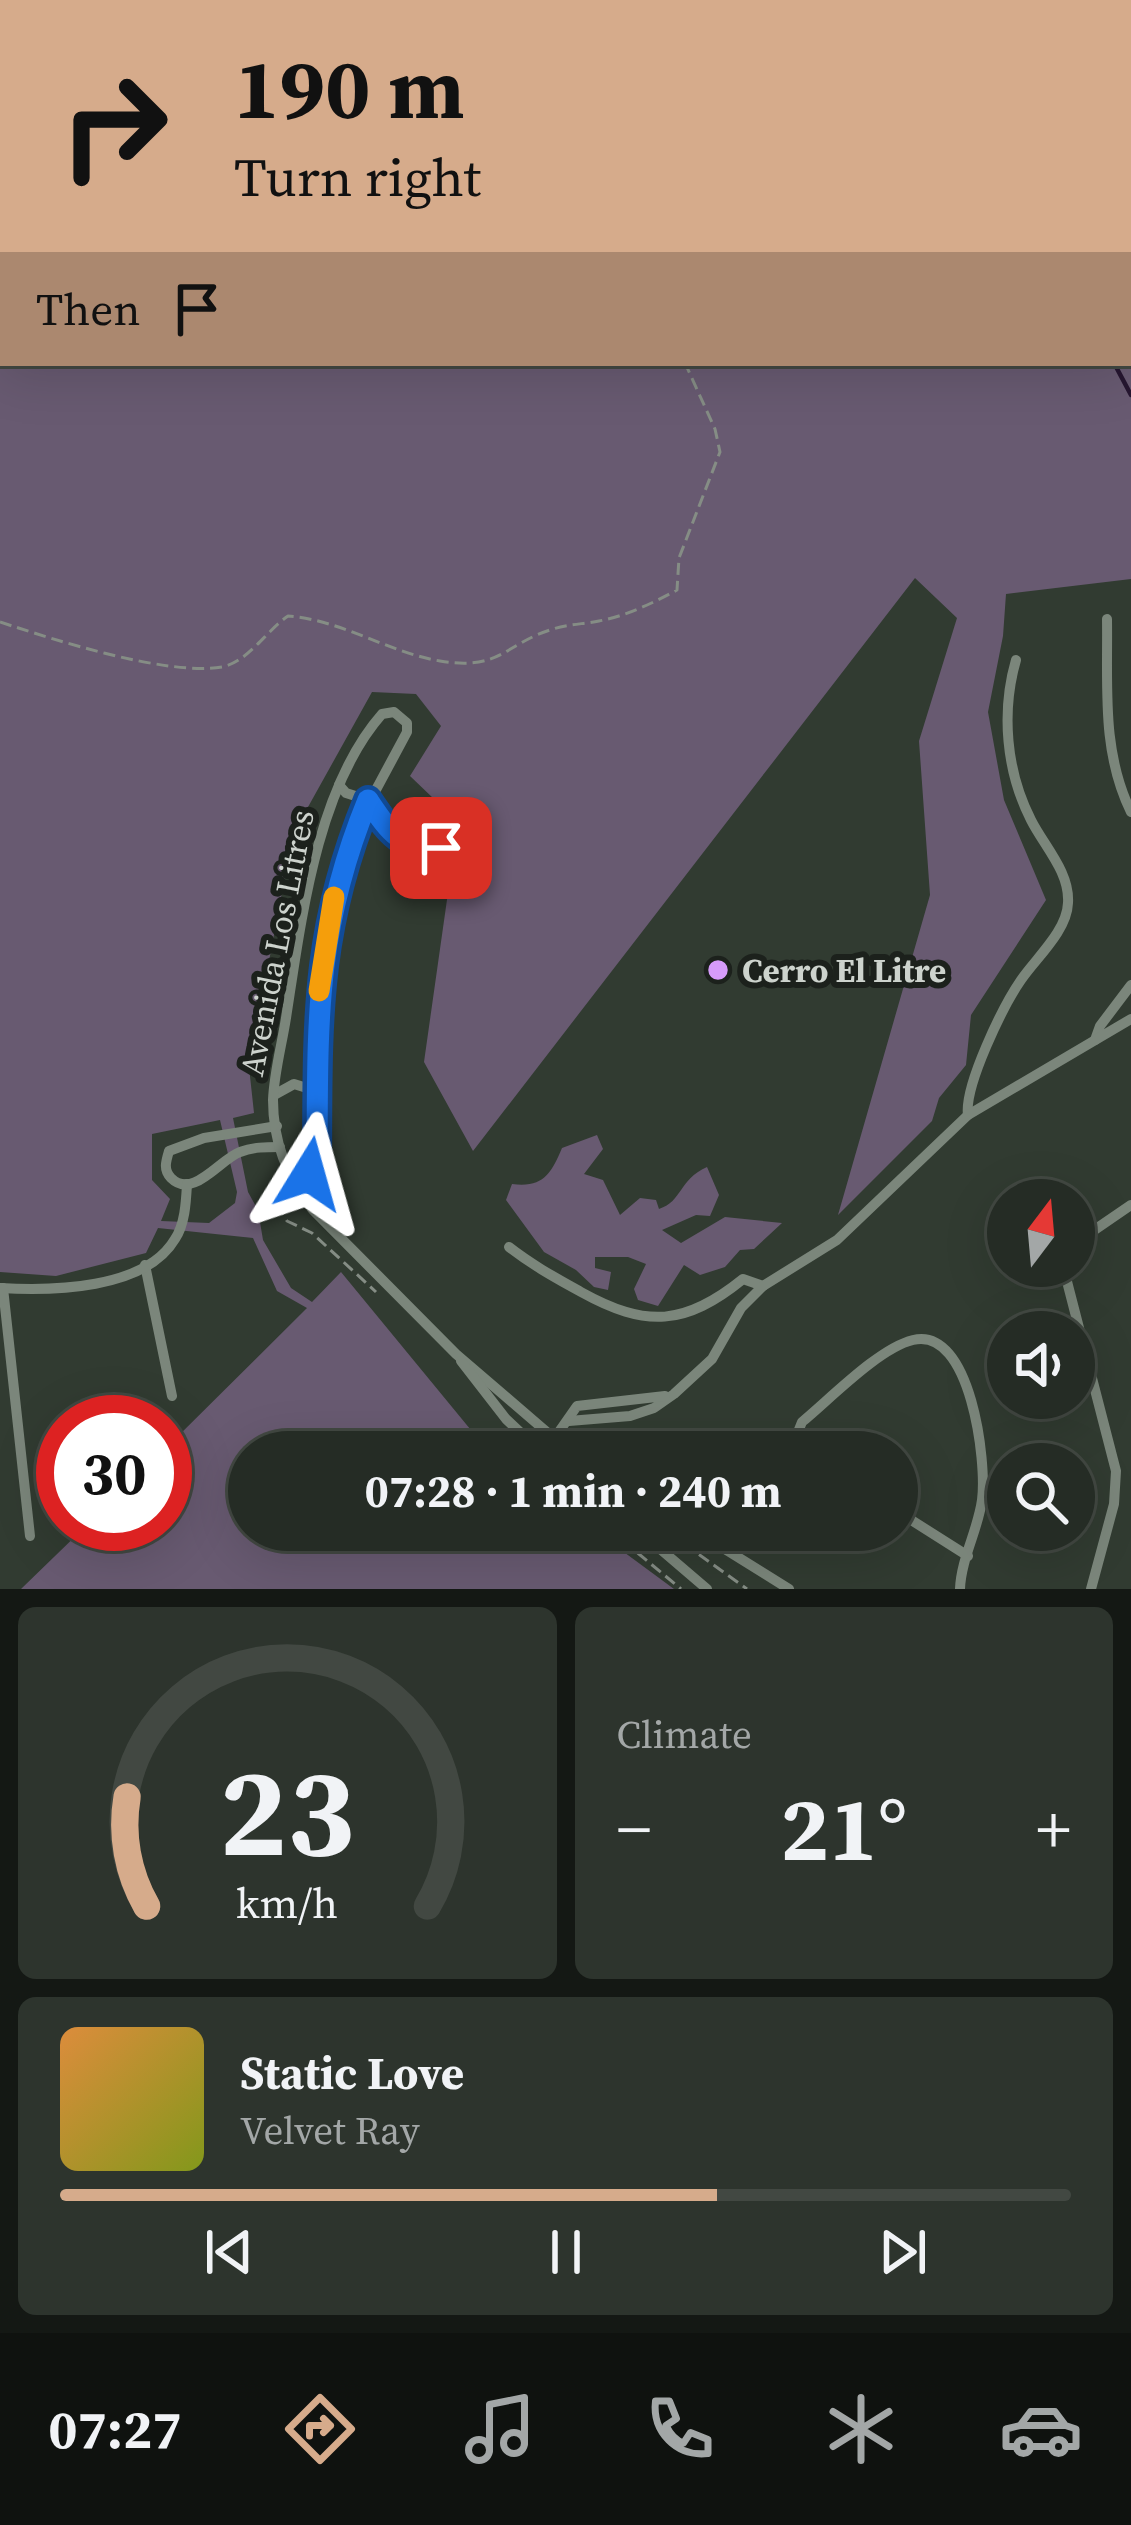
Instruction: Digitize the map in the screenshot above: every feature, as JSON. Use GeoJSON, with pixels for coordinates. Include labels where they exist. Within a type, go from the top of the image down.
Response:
{"type":"FeatureCollection","features":[{"type":"Feature","properties":{"kind":"street"},"geometry":{"type":"LineString","coordinates":[[1107,619],[1108,735],[1131,812]]}},
{"type":"Feature","properties":{"kind":"street"},"geometry":{"type":"LineString","coordinates":[[968,1115],[970,1092],[998,1024],[1016,987],[1060,927],[1068,902],[1062,873],[1031,820],[1014,774],[1007,714],[1016,660]]}},
{"type":"Feature","properties":{"kind":"street","name":"Avenida Los Litres"},"geometry":{"type":"LineString","coordinates":[[335,1231],[317,1168],[317,1012],[324,946],[342,870],[368,800],[407,732],[402,716],[394,712],[382,714],[339,784],[319,844],[274,1095],[280,1148],[298,1191],[335,1231],[456,1354],[522,1431]]}},
{"type":"Feature","properties":{"kind":"street"},"geometry":{"type":"LineString","coordinates":[[339,784],[346,793],[368,800]]}},
{"type":"Feature","properties":{"kind":"street"},"geometry":{"type":"LineString","coordinates":[[1095,1040],[1131,985]]}},
{"type":"Feature","properties":{"kind":"street"},"geometry":{"type":"LineString","coordinates":[[560,1431],[569,1420],[630,1416],[674,1394],[712,1359],[741,1308],[763,1286],[837,1240],[968,1115],[1131,1019]]}},
{"type":"Feature","properties":{"kind":"street"},"geometry":{"type":"LineString","coordinates":[[274,1095],[294,1084],[310,1089],[317,1100]]}},
{"type":"Feature","properties":{"kind":"street"},"geometry":{"type":"LineString","coordinates":[[277,1126],[204,1138],[170,1151],[165,1163],[176,1183],[196,1183],[241,1151],[280,1148]]}},
{"type":"Feature","properties":{"kind":"street"},"geometry":{"type":"LineString","coordinates":[[289,1174],[299,1177],[317,1168]]}},
{"type":"Feature","properties":{"kind":"street"},"geometry":{"type":"LineString","coordinates":[[30,1536],[1,1288],[59,1291],[95,1285],[145,1265],[175,1240],[187,1184]]}},
{"type":"Feature","properties":{"kind":"street"},"geometry":{"type":"LineString","coordinates":[[1095,1230],[1131,1205]]}},
{"type":"Feature","properties":{"kind":"street"},"geometry":{"type":"LineString","coordinates":[[509,1247],[534,1266],[631,1316],[662,1318],[692,1312],[743,1279],[763,1286]]}},
{"type":"Feature","properties":{"kind":"street"},"geometry":{"type":"LineString","coordinates":[[145,1265],[172,1395]]}},
{"type":"Feature","properties":{"kind":"street"},"geometry":{"type":"LineString","coordinates":[[1068,1287],[1116,1472],[1114,1504],[1091,1589]]}},
{"type":"Feature","properties":{"kind":"street"},"geometry":{"type":"LineString","coordinates":[[798,1431],[802,1422],[890,1351],[914,1340],[933,1340],[945,1348],[967,1390],[982,1446],[982,1502],[960,1589]]}},
{"type":"Feature","properties":{"kind":"street","name":"Avenida Los Litres"},"geometry":{"type":"LineString","coordinates":[[456,1354],[550,1431]]}},
{"type":"Feature","properties":{"kind":"street"},"geometry":{"type":"LineString","coordinates":[[488,1396],[500,1388]]}},
{"type":"Feature","properties":{"kind":"street"},"geometry":{"type":"LineString","coordinates":[[918,1524],[968,1556]]}},
{"type":"Feature","properties":{"kind":"street"},"geometry":{"type":"LineString","coordinates":[[660,1551],[707,1589]]}},
{"type":"Feature","properties":{"kind":"street"},"geometry":{"type":"LineString","coordinates":[[728,1551],[789,1589]]}},
{"type":"Feature","properties":{"kind":"lane"},"geometry":{"type":"LineString","coordinates":[[368,800],[392,836],[403,844],[441,848]]}},
{"type":"Feature","properties":{"kind":"path"},"geometry":{"type":"LineString","coordinates":[[0,622],[100,652],[167,664],[224,667],[245,656],[268,629],[288,616],[321,618],[436,661],[478,665],[553,628],[605,620],[656,602],[677,590],[679,558],[720,452],[715,429],[686,366]]}},
{"type":"Feature","properties":{"kind":"path"},"geometry":{"type":"LineString","coordinates":[[635,1551],[681,1589]]}},
{"type":"Feature","properties":{"kind":"path"},"geometry":{"type":"LineString","coordinates":[[699,1551],[747,1589]]}},
{"type":"Feature","properties":{"kind":"shaded area"},"geometry":{"type":"Polygon","coordinates":[[[0,366],[1131,366],[1131,579],[1006,594],[988,712],[1004,800],[1046,900],[971,1015],[966,1065],[939,1098],[932,1121],[838,1215],[930,895],[919,741],[957,618],[915,578],[473,1151],[424,1062],[458,822],[410,776],[441,726],[416,694],[372,692],[293,834],[249,1067],[254,1113],[233,1118],[248,1192],[258,1210],[263,1240],[291,1288],[312,1302],[341,1272],[472,1431],[228,1431],[228,1551],[622,1551],[674,1589],[21,1589],[60,1551],[192,1551],[192,1422],[307,1308],[277,1291],[253,1238],[158,1228],[146,1253],[56,1276],[0,1272],[0,366]],[[220,1120],[152,1134],[152,1180],[170,1199],[161,1221],[209,1223],[235,1203],[237,1192],[220,1120]]]}},
{"type":"Feature","properties":{"kind":"shaded area"},"geometry":{"type":"Polygon","coordinates":[[[597,1135],[603,1149],[584,1174],[603,1180],[620,1215],[640,1198],[656,1200],[659,1209],[667,1205],[707,1167],[719,1195],[710,1216],[696,1215],[662,1230],[681,1243],[725,1217],[782,1223],[754,1249],[740,1250],[725,1267],[700,1275],[684,1265],[658,1306],[638,1300],[634,1289],[646,1264],[628,1257],[595,1257],[595,1268],[611,1272],[608,1290],[594,1287],[576,1270],[544,1252],[506,1200],[512,1184],[531,1184],[544,1177],[562,1148],[597,1135]]]}},
{"type":"Feature","properties":{"kind":"waterway"},"geometry":{"type":"LineString","coordinates":[[1116,366],[1131,395]]}},
{"type":"Feature","properties":{"kind":"slow traffic"},"geometry":{"type":"LineString","coordinates":[[319,991],[334,897]]}},
{"type":"Feature","properties":{"kind":"place","name":"Cerro El Litre"},"geometry":{"type":"Point","coordinates":[718,970]}},
{"type":"Feature","properties":{"kind":"route"},"geometry":{"type":"LineString","coordinates":[[309,1174],[317,1168],[317,1012],[324,946],[346,855],[368,800],[392,836],[403,844],[441,848]]}}]}
